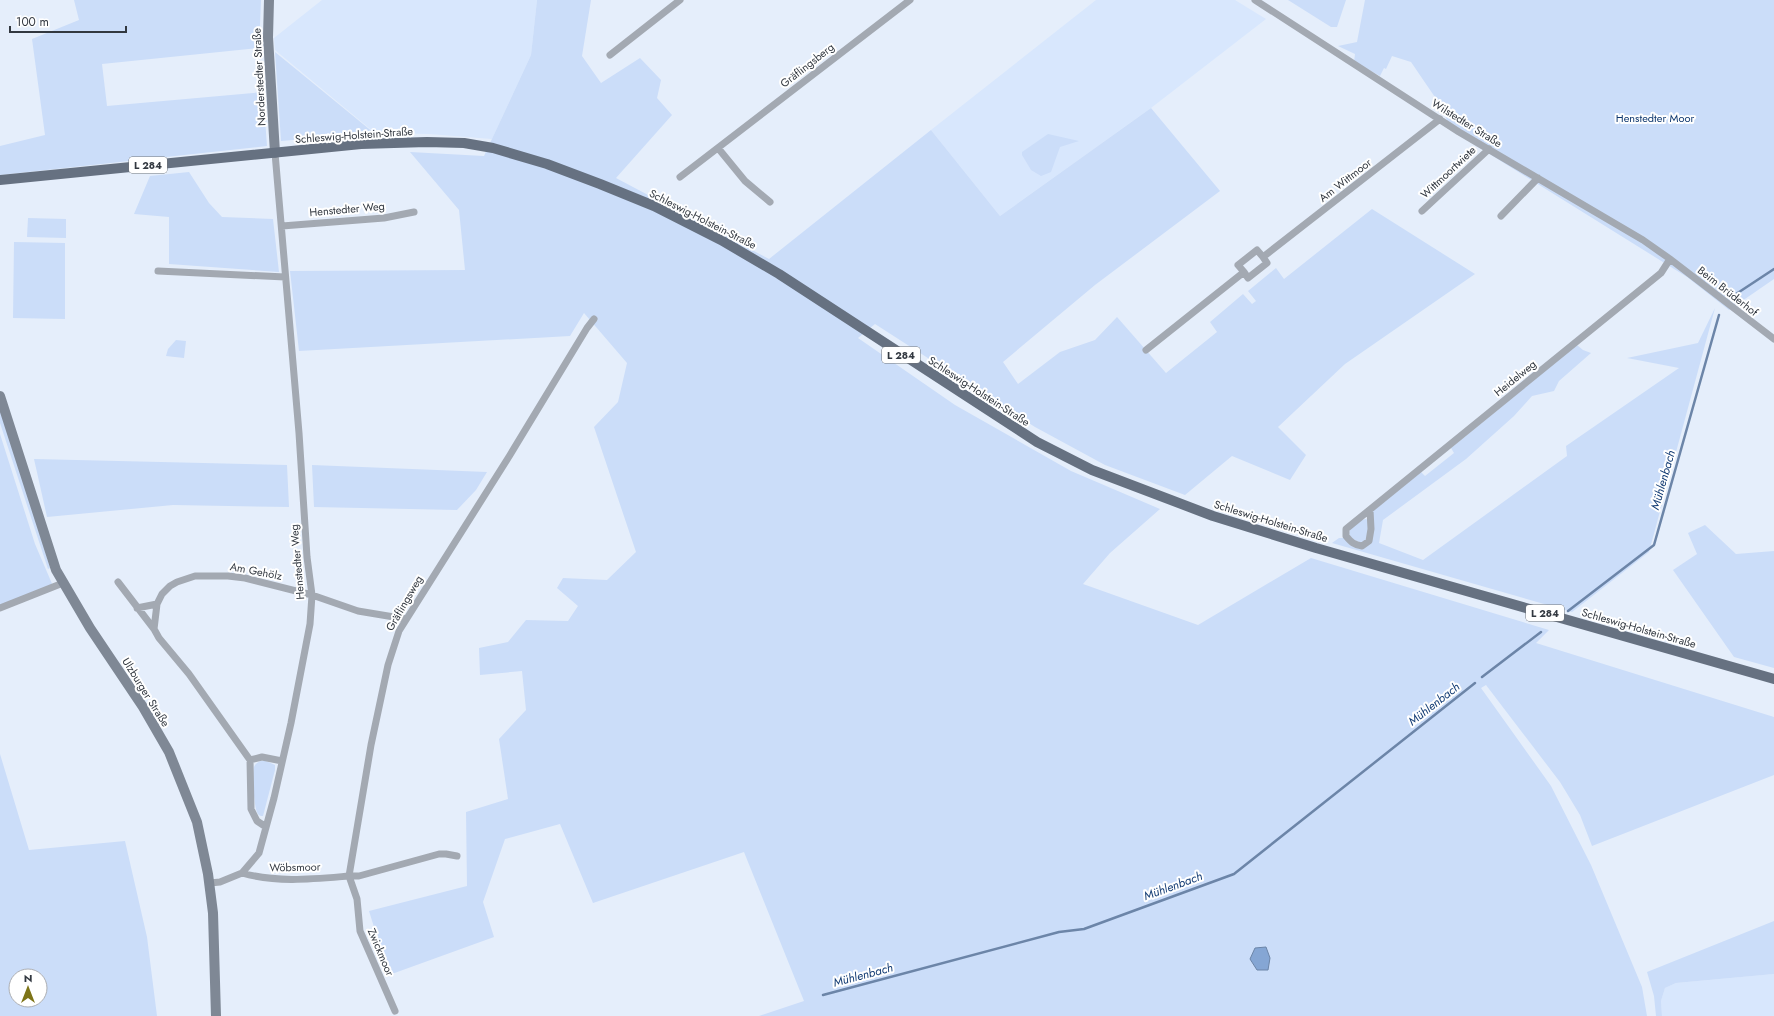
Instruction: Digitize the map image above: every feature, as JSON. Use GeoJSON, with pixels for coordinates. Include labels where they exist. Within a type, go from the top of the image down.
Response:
{"type":"FeatureCollection","features":[{"type":"Feature","properties":{"kind":"main road","name":"Norderstedter Straße"},"geometry":{"type":"LineString","coordinates":[[269,0],[268,37],[275,153]]}},
{"type":"Feature","properties":{"kind":"main road","name":"Schleswig-Holstein-Straße"},"geometry":{"type":"LineString","coordinates":[[0,180],[361,144],[427,142],[464,143],[493,148],[547,164],[654,206],[721,240],[779,274],[1037,442],[1092,470],[1213,516],[1316,548],[1774,679]]}},
{"type":"Feature","properties":{"kind":"main road","name":"Schleswig-Holstein-Straße"},"geometry":{"type":"LineString","coordinates":[[0,186],[20,177]]}},
{"type":"Feature","properties":{"kind":"main road","name":"Ulzburger Straße"},"geometry":{"type":"LineString","coordinates":[[0,396],[53,563],[63,583],[90,628],[143,707],[169,752],[197,822],[210,883],[216,1016]]}},
{"type":"Feature","properties":{"kind":"street"},"geometry":{"type":"LineString","coordinates":[[610,55],[680,0]]}},
{"type":"Feature","properties":{"kind":"street","name":"Gräflingsberg"},"geometry":{"type":"LineString","coordinates":[[680,177],[910,0]]}},
{"type":"Feature","properties":{"kind":"street","name":"Wilstedter Straße"},"geometry":{"type":"LineString","coordinates":[[1255,0],[1440,119],[1642,240],[1670,259]]}},
{"type":"Feature","properties":{"kind":"street","name":"Am Wittmoor"},"geometry":{"type":"LineString","coordinates":[[1244,272],[1248,278],[1267,263],[1263,257],[1440,119]]}},
{"type":"Feature","properties":{"kind":"street"},"geometry":{"type":"LineString","coordinates":[[718,148],[745,181],[770,202]]}},
{"type":"Feature","properties":{"kind":"street","name":"Wittmoortwiete"},"geometry":{"type":"LineString","coordinates":[[1422,211],[1489,149]]}},
{"type":"Feature","properties":{"kind":"street","name":"Henstedter Weg"},"geometry":{"type":"LineString","coordinates":[[210,883],[220,882],[242,873],[259,853],[301,676],[310,624],[312,595],[307,557],[282,226],[275,153]]}},
{"type":"Feature","properties":{"kind":"street"},"geometry":{"type":"LineString","coordinates":[[1501,216],[1538,178]]}},
{"type":"Feature","properties":{"kind":"street","name":"Henstedter Weg"},"geometry":{"type":"LineString","coordinates":[[282,226],[384,218],[414,212]]}},
{"type":"Feature","properties":{"kind":"street"},"geometry":{"type":"LineString","coordinates":[[1146,350],[1244,272],[1238,265],[1257,250],[1263,257]]}},
{"type":"Feature","properties":{"kind":"street","name":"Beim Brüderhof"},"geometry":{"type":"LineString","coordinates":[[1670,259],[1774,339]]}},
{"type":"Feature","properties":{"kind":"street","name":"Heidelweg"},"geometry":{"type":"LineString","coordinates":[[1370,510],[1371,529],[1369,541],[1362,546],[1356,545],[1346,536],[1346,529],[1656,278],[1666,267],[1670,259]]}},
{"type":"Feature","properties":{"kind":"street"},"geometry":{"type":"LineString","coordinates":[[158,271],[285,277]]}},
{"type":"Feature","properties":{"kind":"street","name":"Gräflingsweg"},"geometry":{"type":"LineString","coordinates":[[348,876],[371,745],[388,665],[398,631],[510,455],[587,328],[594,319]]}},
{"type":"Feature","properties":{"kind":"street","name":"Am Gehölz"},"geometry":{"type":"LineString","coordinates":[[154,629],[157,604],[162,594],[170,586],[195,576],[245,578],[312,595],[358,611],[406,619]]}},
{"type":"Feature","properties":{"kind":"street"},"geometry":{"type":"LineString","coordinates":[[118,582],[154,629],[159,638],[188,674],[250,760],[251,809],[256,821],[266,828]]}},
{"type":"Feature","properties":{"kind":"street"},"geometry":{"type":"LineString","coordinates":[[0,608],[63,583]]}},
{"type":"Feature","properties":{"kind":"street"},"geometry":{"type":"LineString","coordinates":[[137,608],[157,604]]}},
{"type":"Feature","properties":{"kind":"street"},"geometry":{"type":"LineString","coordinates":[[250,760],[262,757],[282,761]]}},
{"type":"Feature","properties":{"kind":"street"},"geometry":{"type":"LineString","coordinates":[[348,876],[359,876],[439,854],[457,856]]}},
{"type":"Feature","properties":{"kind":"street","name":"Wöbsmoor"},"geometry":{"type":"LineString","coordinates":[[242,873],[259,878],[286,880],[348,876]]}},
{"type":"Feature","properties":{"kind":"street","name":"Zwickmoor"},"geometry":{"type":"LineString","coordinates":[[348,876],[357,900],[360,931],[395,1011]]}},
{"type":"Feature","properties":{"kind":"shaded area"},"geometry":{"type":"Polygon","coordinates":[[[322,0],[537,0],[531,55],[492,139],[429,134],[375,133],[275,50],[274,38],[322,0]]]}},
{"type":"Feature","properties":{"kind":"shaded area"},"geometry":{"type":"Polygon","coordinates":[[[1096,0],[1235,0],[1266,19],[1151,108],[1000,216],[931,130],[1096,0]]]}},
{"type":"Feature","properties":{"kind":"shaded area"},"geometry":{"type":"Polygon","coordinates":[[[1774,974],[1774,1016],[1662,1016],[1661,1001],[1665,988],[1676,983],[1774,974]]]}},
{"type":"Feature","properties":{"kind":"green space"},"geometry":{"type":"Polygon","coordinates":[[[74,0],[261,0],[259,48],[102,64],[107,106],[263,92],[267,146],[0,175],[0,146],[45,135],[32,39],[79,20],[74,0]]]}},
{"type":"Feature","properties":{"kind":"green space"},"geometry":{"type":"Polygon","coordinates":[[[537,0],[591,0],[582,56],[601,83],[640,58],[661,80],[657,98],[672,115],[616,178],[769,259],[931,130],[1000,216],[1151,108],[1220,191],[1095,285],[1003,362],[1018,384],[1060,352],[1095,340],[1117,317],[1166,373],[1217,332],[1210,322],[1243,294],[1252,304],[1256,301],[1248,291],[1276,268],[1284,279],[1372,209],[1475,274],[1345,364],[1278,427],[1306,455],[1290,480],[1232,456],[1185,495],[1105,465],[1035,427],[875,324],[858,338],[955,405],[1071,471],[1160,509],[1110,553],[1083,584],[1198,625],[1311,558],[1549,630],[1536,643],[1774,717],[1774,775],[1592,846],[1580,815],[1560,782],[1486,685],[1481,688],[1551,786],[1591,865],[1642,987],[1647,1016],[759,1016],[804,1001],[744,852],[593,903],[560,824],[505,839],[483,902],[494,937],[389,975],[369,911],[467,886],[466,812],[508,799],[499,739],[526,710],[522,671],[480,675],[479,648],[508,642],[526,620],[568,621],[578,606],[557,588],[563,578],[607,580],[636,552],[594,427],[618,402],[627,363],[584,313],[570,336],[299,351],[290,271],[465,270],[459,210],[410,152],[484,156],[531,55],[537,0]]]}},
{"type":"Feature","properties":{"kind":"green space"},"geometry":{"type":"Polygon","coordinates":[[[1288,0],[1346,0],[1337,27],[1331,27],[1288,0]]]}},
{"type":"Feature","properties":{"kind":"green space","name":"Henstedter Moor"},"geometry":{"type":"Polygon","coordinates":[[[1365,0],[1774,0],[1774,279],[1729,310],[1687,277],[1451,130],[1441,106],[1411,62],[1392,56],[1386,69],[1384,68],[1380,76],[1354,62],[1355,54],[1338,46],[1357,42],[1365,0]]]}},
{"type":"Feature","properties":{"kind":"green space"},"geometry":{"type":"Polygon","coordinates":[[[275,52],[374,133],[281,141],[275,52]]]}},
{"type":"Feature","properties":{"kind":"green space"},"geometry":{"type":"Polygon","coordinates":[[[1048,134],[1079,141],[1060,147],[1051,172],[1041,176],[1031,170],[1022,155],[1022,152],[1048,134]]]}},
{"type":"Feature","properties":{"kind":"green space"},"geometry":{"type":"Polygon","coordinates":[[[189,172],[209,203],[222,217],[273,219],[279,272],[169,264],[169,217],[134,214],[150,176],[189,172]]]}},
{"type":"Feature","properties":{"kind":"green space"},"geometry":{"type":"Polygon","coordinates":[[[28,218],[66,219],[66,238],[27,237],[28,218]]]}},
{"type":"Feature","properties":{"kind":"green space"},"geometry":{"type":"Polygon","coordinates":[[[14,242],[65,243],[65,319],[13,318],[14,242]]]}},
{"type":"Feature","properties":{"kind":"green space"},"geometry":{"type":"Polygon","coordinates":[[[1715,308],[1649,552],[1572,612],[1332,543],[1339,538],[1345,538],[1349,544],[1370,542],[1373,511],[1421,472],[1425,476],[1454,453],[1451,448],[1577,345],[1583,350],[1591,353],[1559,381],[1554,391],[1532,396],[1514,416],[1466,459],[1383,520],[1379,543],[1423,560],[1567,456],[1566,446],[1679,368],[1627,358],[1698,343],[1715,308]]]}},
{"type":"Feature","properties":{"kind":"green space"},"geometry":{"type":"Polygon","coordinates":[[[176,340],[186,341],[184,358],[166,356],[168,349],[176,340]]]}},
{"type":"Feature","properties":{"kind":"green space"},"geometry":{"type":"Polygon","coordinates":[[[0,404],[50,568],[48,569],[0,423],[0,404]]]}},
{"type":"Feature","properties":{"kind":"green space"},"geometry":{"type":"Polygon","coordinates":[[[0,434],[35,544],[53,586],[0,607],[0,434]]]}},
{"type":"Feature","properties":{"kind":"green space"},"geometry":{"type":"Polygon","coordinates":[[[34,459],[287,465],[289,507],[173,505],[47,517],[34,459]]]}},
{"type":"Feature","properties":{"kind":"green space"},"geometry":{"type":"Polygon","coordinates":[[[312,465],[487,472],[476,490],[457,510],[314,507],[312,465]]]}},
{"type":"Feature","properties":{"kind":"green space"},"geometry":{"type":"Polygon","coordinates":[[[1366,519],[1370,522],[1369,536],[1363,543],[1353,539],[1349,533],[1352,526],[1359,521],[1366,519]]]}},
{"type":"Feature","properties":{"kind":"green space"},"geometry":{"type":"Polygon","coordinates":[[[1705,525],[1736,554],[1774,551],[1774,668],[1734,657],[1673,570],[1697,554],[1688,533],[1705,525]]]}},
{"type":"Feature","properties":{"kind":"green space"},"geometry":{"type":"Polygon","coordinates":[[[0,754],[29,850],[125,841],[147,937],[157,1016],[0,1016],[0,754]]]}},
{"type":"Feature","properties":{"kind":"green space"},"geometry":{"type":"Polygon","coordinates":[[[261,761],[266,761],[275,765],[263,816],[258,814],[256,809],[253,783],[254,767],[261,761]]]}},
{"type":"Feature","properties":{"kind":"green space"},"geometry":{"type":"Polygon","coordinates":[[[1774,921],[1774,974],[1676,983],[1665,988],[1661,1001],[1662,1016],[1656,1016],[1654,996],[1647,972],[1774,921]]]}},
{"type":"Feature","properties":{"kind":"water"},"geometry":{"type":"Polygon","coordinates":[[[1266,947],[1270,958],[1268,970],[1257,970],[1250,959],[1255,948],[1266,947]]]}},
{"type":"Feature","properties":{"kind":"waterway","name":"Mühlenbach"},"geometry":{"type":"LineString","coordinates":[[1730,298],[1774,269]]}},
{"type":"Feature","properties":{"kind":"waterway","name":"Mühlenbach"},"geometry":{"type":"LineString","coordinates":[[1568,611],[1654,545],[1719,315]]}},
{"type":"Feature","properties":{"kind":"waterway","name":"Mühlenbach"},"geometry":{"type":"LineString","coordinates":[[1482,677],[1541,632]]}},
{"type":"Feature","properties":{"kind":"waterway","name":"Mühlenbach"},"geometry":{"type":"LineString","coordinates":[[823,995],[1059,932],[1084,929],[1234,874],[1475,683]]}}]}
